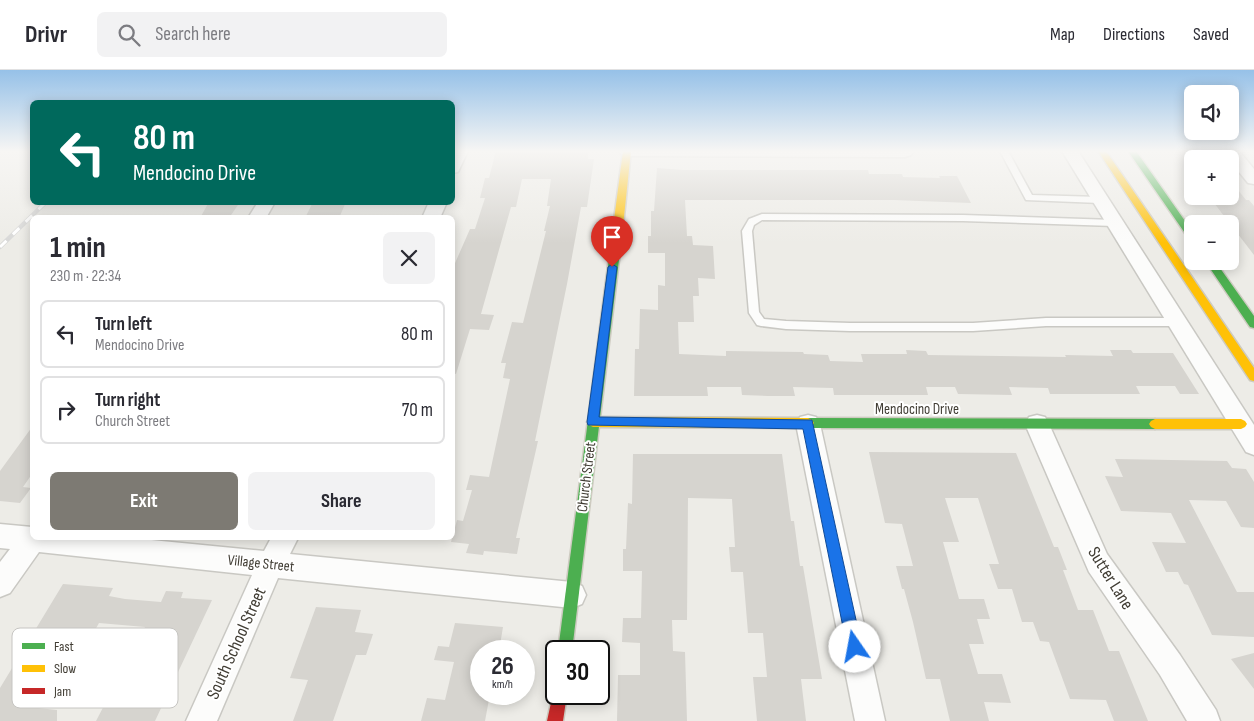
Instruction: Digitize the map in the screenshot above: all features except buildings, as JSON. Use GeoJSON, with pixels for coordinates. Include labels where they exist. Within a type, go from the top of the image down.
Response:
{"type":"FeatureCollection","features":[{"type":"Feature","properties":{"kind":"street","name":"Church Street"},"geometry":{"type":"LineString","coordinates":[[566,640],[623,181]]}},
{"type":"Feature","properties":{"kind":"street"},"geometry":{"type":"LineString","coordinates":[[1089,181],[1254,445]]}},
{"type":"Feature","properties":{"kind":"street"},"geometry":{"type":"LineString","coordinates":[[1122,181],[1254,377]]}},
{"type":"Feature","properties":{"kind":"street"},"geometry":{"type":"LineString","coordinates":[[1153,181],[1184,226]]}},
{"type":"Feature","properties":{"kind":"street"},"geometry":{"type":"LineString","coordinates":[[1216,270],[1254,324]]}},
{"type":"Feature","properties":{"kind":"street","name":"Mendocino Drive"},"geometry":{"type":"LineString","coordinates":[[592,422],[1241,424]]}},
{"type":"Feature","properties":{"kind":"street"},"geometry":{"type":"LineString","coordinates":[[808,424],[870,721]]}},
{"type":"Feature","properties":{"kind":"street","name":"Sutter Lane"},"geometry":{"type":"LineString","coordinates":[[1037,424],[1098,563],[1170,665],[1205,721]]}},
{"type":"Feature","properties":{"kind":"street","name":"Village Street"},"geometry":{"type":"LineString","coordinates":[[0,536],[30,538]]}},
{"type":"Feature","properties":{"kind":"street"},"geometry":{"type":"LineString","coordinates":[[0,584],[32,540]]}},
{"type":"Feature","properties":{"kind":"street","name":"Village Street"},"geometry":{"type":"LineString","coordinates":[[51,540],[572,595]]}},
{"type":"Feature","properties":{"kind":"street","name":"South School Street"},"geometry":{"type":"LineString","coordinates":[[202,721],[271,564],[284,540]]}},
{"type":"Feature","properties":{"kind":"street"},"geometry":{"type":"LineString","coordinates":[[555,721],[557,705]]}},
{"type":"Feature","properties":{"kind":"lane"},"geometry":{"type":"LineString","coordinates":[[1020,181],[1029,198],[1100,200]]}},
{"type":"Feature","properties":{"kind":"lane"},"geometry":{"type":"LineString","coordinates":[[1114,223],[963,218],[762,217],[753,220],[748,226],[747,231],[754,312],[761,322],[786,325],[850,327],[974,327],[1046,322],[1176,322]]}},
{"type":"Feature","properties":{"kind":"railway"},"geometry":{"type":"LineString","coordinates":[[33,215],[43,205]]}},
{"type":"Feature","properties":{"kind":"railway"},"geometry":{"type":"LineString","coordinates":[[0,247],[30,218]]}},
{"type":"Feature","properties":{"kind":"traffic: fast"},"geometry":{"type":"LineString","coordinates":[[1153,181],[1184,226]]}},
{"type":"Feature","properties":{"kind":"traffic: fast"},"geometry":{"type":"LineString","coordinates":[[566,640],[617,235]]}},
{"type":"Feature","properties":{"kind":"traffic: fast"},"geometry":{"type":"LineString","coordinates":[[1216,270],[1254,324]]}},
{"type":"Feature","properties":{"kind":"traffic: fast"},"geometry":{"type":"LineString","coordinates":[[808,423],[1155,424]]}},
{"type":"Feature","properties":{"kind":"traffic: slow"},"geometry":{"type":"LineString","coordinates":[[617,235],[623,181]]}},
{"type":"Feature","properties":{"kind":"traffic: slow"},"geometry":{"type":"LineString","coordinates":[[1122,181],[1254,377]]}},
{"type":"Feature","properties":{"kind":"traffic: slow"},"geometry":{"type":"LineString","coordinates":[[593,422],[808,423]]}},
{"type":"Feature","properties":{"kind":"traffic: slow"},"geometry":{"type":"LineString","coordinates":[[1155,424],[1241,424]]}},
{"type":"Feature","properties":{"kind":"traffic: jam"},"geometry":{"type":"LineString","coordinates":[[555,721],[557,705]]}},
{"type":"Feature","properties":{"kind":"route"},"geometry":{"type":"LineString","coordinates":[[612,267],[592,422],[808,424],[855,647]]}}]}
